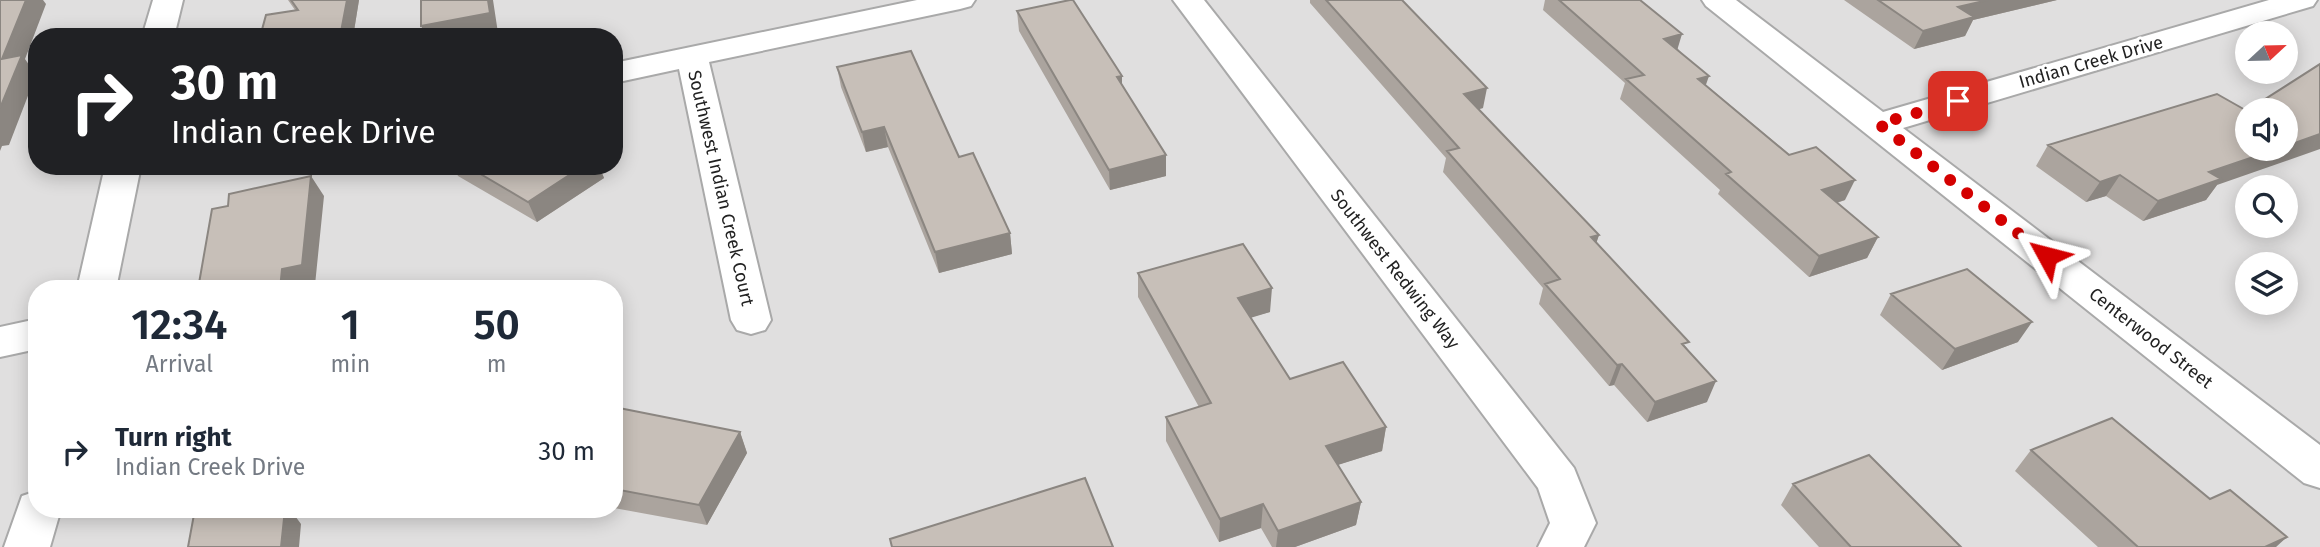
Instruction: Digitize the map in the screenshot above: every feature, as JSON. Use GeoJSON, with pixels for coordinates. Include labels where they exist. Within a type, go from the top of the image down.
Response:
{"type":"FeatureCollection","features":[{"type":"Feature","properties":{"kind":"street"},"geometry":{"type":"LineString","coordinates":[[160,28],[168,0]]}},
{"type":"Feature","properties":{"kind":"street"},"geometry":{"type":"LineString","coordinates":[[623,71],[960,0]]}},
{"type":"Feature","properties":{"kind":"street","name":"Southwest Redwing Way"},"geometry":{"type":"LineString","coordinates":[[1188,0],[1558,481],[1573,523],[1561,547]]}},
{"type":"Feature","properties":{"kind":"street","name":"Centerwood Street"},"geometry":{"type":"LineString","coordinates":[[1717,0],[2320,470]]}},
{"type":"Feature","properties":{"kind":"street","name":"Indian Creek Drive"},"geometry":{"type":"LineString","coordinates":[[1879,124],[2302,0]]}},
{"type":"Feature","properties":{"kind":"street","name":"Southwest Indian Creek Court"},"geometry":{"type":"LineString","coordinates":[[692,57],[751,320]]}},
{"type":"Feature","properties":{"kind":"street"},"geometry":{"type":"LineString","coordinates":[[99,280],[132,175]]}},
{"type":"Feature","properties":{"kind":"street"},"geometry":{"type":"LineString","coordinates":[[0,342],[28,336]]}},
{"type":"Feature","properties":{"kind":"street"},"geometry":{"type":"LineString","coordinates":[[27,547],[35,518]]}},
{"type":"Feature","properties":{"kind":"shaded area"},"geometry":{"type":"Polygon","coordinates":[[[0,0],[2320,0],[2320,547],[0,547],[0,0]]]}},
{"type":"Feature","properties":{"kind":"building"},"geometry":{"type":"Polygon","coordinates":[[[0,0],[26,0],[2,59],[22,55],[0,108],[0,0]]]}},
{"type":"Feature","properties":{"kind":"building"},"geometry":{"type":"Polygon","coordinates":[[[291,0],[347,0],[342,28],[262,28],[266,15],[298,10],[291,0]]]}},
{"type":"Feature","properties":{"kind":"building"},"geometry":{"type":"Polygon","coordinates":[[[421,0],[488,0],[490,13],[421,26],[421,0]]]}},
{"type":"Feature","properties":{"kind":"building"},"geometry":{"type":"Polygon","coordinates":[[[1073,0],[1122,76],[1117,77],[1166,155],[1109,170],[1017,11],[1073,0]]]}},
{"type":"Feature","properties":{"kind":"building"},"geometry":{"type":"Polygon","coordinates":[[[1326,0],[1402,0],[1487,88],[1464,94],[1599,235],[1591,237],[1689,342],[1682,344],[1716,381],[1655,402],[1622,364],[1617,365],[1545,284],[1560,279],[1447,151],[1459,148],[1326,0]]]}},
{"type":"Feature","properties":{"kind":"building"},"geometry":{"type":"Polygon","coordinates":[[[1559,0],[1640,0],[1682,34],[1664,39],[1709,76],[1698,79],[1789,155],[1816,147],[1855,180],[1822,190],[1878,237],[1819,256],[1726,174],[1731,172],[1626,79],[1644,75],[1559,0]]]}},
{"type":"Feature","properties":{"kind":"building"},"geometry":{"type":"Polygon","coordinates":[[[1878,0],[1988,0],[1958,7],[1974,17],[1923,31],[1878,0]]]}},
{"type":"Feature","properties":{"kind":"building"},"geometry":{"type":"Polygon","coordinates":[[[911,51],[959,157],[973,153],[1010,233],[935,252],[884,127],[862,132],[837,67],[911,51]]]}},
{"type":"Feature","properties":{"kind":"building"},"geometry":{"type":"Polygon","coordinates":[[[2320,64],[2320,134],[2298,142],[2298,98],[2267,98],[2289,84],[2298,84],[2298,78],[2320,64]]]}},
{"type":"Feature","properties":{"kind":"building"},"geometry":{"type":"Polygon","coordinates":[[[2217,94],[2235,104],[2235,161],[2242,161],[2209,172],[2221,179],[2158,201],[2120,175],[2100,182],[2048,145],[2217,94]]]}},
{"type":"Feature","properties":{"kind":"building"},"geometry":{"type":"Polygon","coordinates":[[[482,175],[569,175],[528,202],[482,175]]]}},
{"type":"Feature","properties":{"kind":"building"},"geometry":{"type":"Polygon","coordinates":[[[311,176],[302,265],[282,269],[281,280],[200,280],[212,209],[228,206],[229,194],[311,176]]]}},
{"type":"Feature","properties":{"kind":"building"},"geometry":{"type":"Polygon","coordinates":[[[1243,244],[1272,288],[1238,298],[1290,379],[1343,362],[1386,427],[1326,446],[1361,502],[1278,531],[1263,504],[1220,519],[1166,417],[1211,403],[1138,273],[1243,244]]]}},
{"type":"Feature","properties":{"kind":"building"},"geometry":{"type":"Polygon","coordinates":[[[1967,269],[2032,322],[1955,349],[1891,294],[1967,269]]]}},
{"type":"Feature","properties":{"kind":"building"},"geometry":{"type":"Polygon","coordinates":[[[623,409],[740,432],[699,505],[623,491],[623,409]]]}},
{"type":"Feature","properties":{"kind":"building"},"geometry":{"type":"Polygon","coordinates":[[[2112,418],[2210,499],[2230,490],[2287,537],[2265,547],[2138,547],[2031,450],[2112,418]]]}},
{"type":"Feature","properties":{"kind":"building"},"geometry":{"type":"Polygon","coordinates":[[[1869,455],[1961,547],[1851,547],[1793,484],[1869,455]]]}},
{"type":"Feature","properties":{"kind":"building"},"geometry":{"type":"Polygon","coordinates":[[[1085,478],[1113,547],[892,547],[890,539],[1085,478]]]}},
{"type":"Feature","properties":{"kind":"building"},"geometry":{"type":"Polygon","coordinates":[[[193,518],[284,518],[281,547],[188,547],[193,518]]]}},
{"type":"Feature","properties":{"kind":"route"},"geometry":{"type":"LineString","coordinates":[[1958,101],[1879,124],[2047,256]]}}]}
